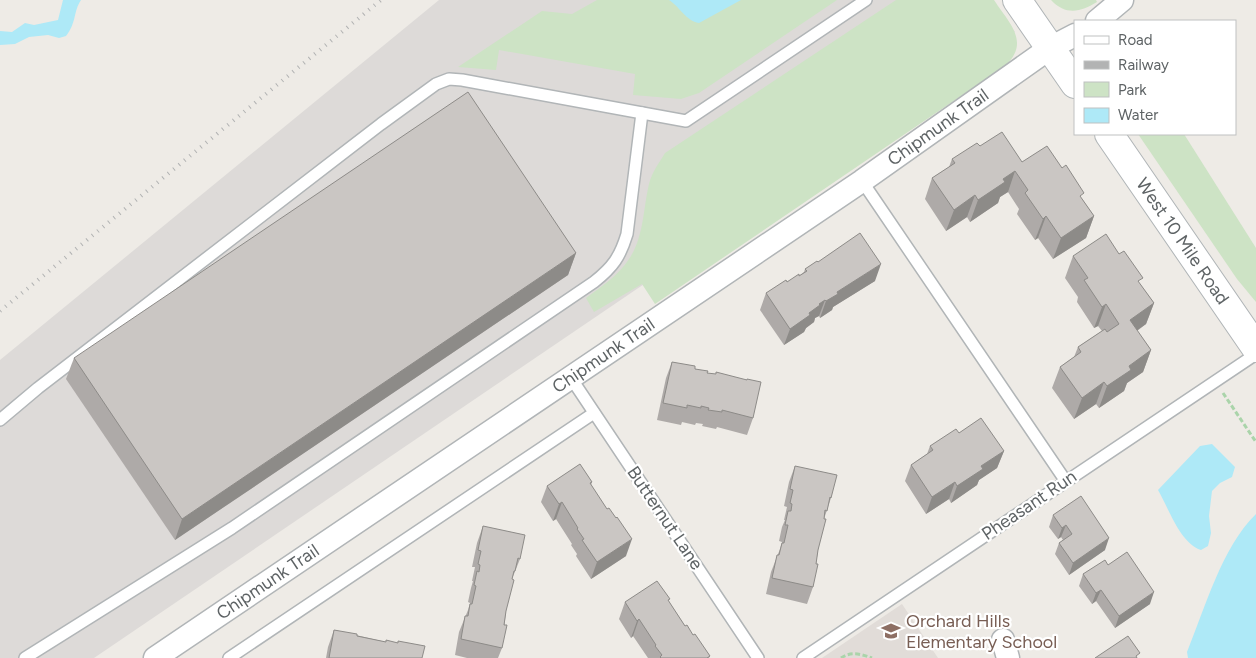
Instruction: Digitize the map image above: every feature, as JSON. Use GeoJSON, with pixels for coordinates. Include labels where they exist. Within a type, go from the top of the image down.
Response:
{"type":"FeatureCollection","features":[{"type":"Feature","properties":{"kind":"main road"},"geometry":{"type":"LineString","coordinates":[[1016,0],[1074,83]]}},
{"type":"Feature","properties":{"kind":"main road","name":"West 10 Mile Road"},"geometry":{"type":"LineString","coordinates":[[1110,135],[1256,348]]}},
{"type":"Feature","properties":{"kind":"street"},"geometry":{"type":"LineString","coordinates":[[1097,20],[1122,0]]}},
{"type":"Feature","properties":{"kind":"street","name":"Chipmunk Trail"},"geometry":{"type":"LineString","coordinates":[[155,658],[862,181],[1050,48],[1074,36]]}},
{"type":"Feature","properties":{"kind":"lane"},"geometry":{"type":"LineString","coordinates":[[0,420],[38,388],[381,124],[436,84],[449,79],[462,80],[686,121],[866,0]]}},
{"type":"Feature","properties":{"kind":"lane"},"geometry":{"type":"LineString","coordinates":[[25,658],[232,528],[594,282],[610,269],[621,252],[627,234],[642,113]]}},
{"type":"Feature","properties":{"kind":"lane"},"geometry":{"type":"LineString","coordinates":[[862,181],[1065,480]]}},
{"type":"Feature","properties":{"kind":"lane","name":"Pheasant Run"},"geometry":{"type":"LineString","coordinates":[[803,658],[1065,480],[1256,354]]}},
{"type":"Feature","properties":{"kind":"lane","name":"Butternut Lane"},"geometry":{"type":"LineString","coordinates":[[571,378],[758,658]]}},
{"type":"Feature","properties":{"kind":"lane"},"geometry":{"type":"LineString","coordinates":[[229,658],[594,412]]}},
{"type":"Feature","properties":{"kind":"path"},"geometry":{"type":"LineString","coordinates":[[1215,382],[1256,442]]}},
{"type":"Feature","properties":{"kind":"path"},"geometry":{"type":"LineString","coordinates":[[841,658],[848,654],[861,654],[872,658]]}},
{"type":"Feature","properties":{"kind":"shaded area"},"geometry":{"type":"Polygon","coordinates":[[[439,0],[993,0],[1015,32],[94,658],[0,658],[0,360],[439,0]]]}},
{"type":"Feature","properties":{"kind":"shaded area","name":"Orchard Hills Elementary School"},"geometry":{"type":"Polygon","coordinates":[[[902,604],[938,658],[822,658],[902,604]]]}},
{"type":"Feature","properties":{"kind":"green space"},"geometry":{"type":"Polygon","coordinates":[[[597,0],[837,0],[699,93],[681,99],[633,95],[635,74],[499,50],[496,70],[458,67],[542,11],[572,14],[597,0]]]}},
{"type":"Feature","properties":{"kind":"green space"},"geometry":{"type":"Polygon","coordinates":[[[896,0],[994,0],[1015,33],[1017,41],[1013,57],[1005,66],[655,304],[642,284],[594,312],[586,298],[604,285],[625,265],[634,250],[638,242],[650,180],[665,153],[896,0]]]}},
{"type":"Feature","properties":{"kind":"green space"},"geometry":{"type":"Polygon","coordinates":[[[1051,0],[1096,0],[1097,2],[1074,11],[1062,8],[1051,0]]]}},
{"type":"Feature","properties":{"kind":"green space"},"geometry":{"type":"Polygon","coordinates":[[[1139,135],[1185,135],[1256,248],[1256,302],[1237,279],[1139,135]]]}},
{"type":"Feature","properties":{"kind":"water"},"geometry":{"type":"Polygon","coordinates":[[[63,0],[81,0],[72,26],[66,36],[59,38],[48,35],[29,37],[15,44],[0,45],[0,31],[12,32],[25,23],[34,25],[58,20],[63,0]]]}},
{"type":"Feature","properties":{"kind":"water"},"geometry":{"type":"Polygon","coordinates":[[[669,0],[741,0],[699,23],[686,16],[669,0]]]}},
{"type":"Feature","properties":{"kind":"water"},"geometry":{"type":"Polygon","coordinates":[[[1212,444],[1235,467],[1232,477],[1220,483],[1212,491],[1209,516],[1211,533],[1208,546],[1201,550],[1181,533],[1158,490],[1200,446],[1212,444]]]}},
{"type":"Feature","properties":{"kind":"water"},"geometry":{"type":"Polygon","coordinates":[[[1256,514],[1256,658],[1188,658],[1187,652],[1224,561],[1233,543],[1256,514]]]}},
{"type":"Feature","properties":{"kind":"building"},"geometry":{"type":"Polygon","coordinates":[[[468,92],[576,253],[182,519],[74,358],[468,92]]]}},
{"type":"Feature","properties":{"kind":"building"},"geometry":{"type":"Polygon","coordinates":[[[1002,132],[1022,162],[1047,146],[1062,168],[1066,165],[1084,193],[1080,196],[1094,216],[1061,238],[1046,216],[1043,219],[1025,193],[1028,190],[1015,171],[1003,179],[1005,182],[978,200],[975,195],[954,210],[932,178],[955,163],[952,159],[977,143],[980,146],[1002,132]]]}},
{"type":"Feature","properties":{"kind":"building"},"geometry":{"type":"Polygon","coordinates":[[[860,233],[881,264],[837,292],[838,294],[819,304],[809,313],[810,315],[790,329],[766,293],[786,280],[787,282],[807,271],[805,269],[860,233]]]}},
{"type":"Feature","properties":{"kind":"building"},"geometry":{"type":"Polygon","coordinates":[[[1106,234],[1119,254],[1124,251],[1143,278],[1138,281],[1154,303],[1130,320],[1151,350],[1129,366],[1131,370],[1107,386],[1104,382],[1082,398],[1060,367],[1081,352],[1078,347],[1105,329],[1107,332],[1119,324],[1106,304],[1102,307],[1084,280],[1088,278],[1073,256],[1106,234]]]}},
{"type":"Feature","properties":{"kind":"building"},"geometry":{"type":"Polygon","coordinates":[[[672,362],[695,366],[695,369],[708,371],[707,373],[716,374],[716,372],[761,382],[753,418],[722,410],[722,412],[708,410],[709,408],[701,406],[701,408],[687,405],[687,408],[663,403],[672,362]]]}},
{"type":"Feature","properties":{"kind":"building"},"geometry":{"type":"Polygon","coordinates":[[[981,418],[1004,451],[981,466],[983,469],[957,486],[955,482],[932,497],[911,465],[933,450],[930,446],[956,429],[959,433],[981,418]]]}},
{"type":"Feature","properties":{"kind":"building"},"geometry":{"type":"Polygon","coordinates":[[[580,464],[607,509],[609,508],[617,517],[632,539],[597,562],[582,540],[584,539],[562,502],[559,504],[547,486],[580,464]]]}},
{"type":"Feature","properties":{"kind":"building"},"geometry":{"type":"Polygon","coordinates":[[[795,466],[837,475],[827,511],[825,510],[824,519],[826,519],[818,550],[816,564],[818,564],[813,587],[772,578],[777,555],[779,555],[782,543],[784,543],[788,525],[785,525],[788,511],[791,511],[792,504],[790,503],[793,490],[790,489],[795,466]]]}},
{"type":"Feature","properties":{"kind":"building"},"geometry":{"type":"Polygon","coordinates":[[[1081,496],[1109,538],[1073,563],[1059,543],[1072,534],[1066,525],[1062,528],[1053,515],[1081,496]]]}},
{"type":"Feature","properties":{"kind":"building"},"geometry":{"type":"Polygon","coordinates":[[[483,526],[525,535],[520,559],[518,558],[512,579],[514,580],[506,611],[504,625],[507,625],[502,648],[461,639],[465,616],[468,616],[470,604],[472,604],[477,571],[479,572],[480,565],[478,564],[481,551],[478,550],[483,526]]]}},
{"type":"Feature","properties":{"kind":"building"},"geometry":{"type":"Polygon","coordinates":[[[1127,552],[1154,592],[1119,616],[1101,590],[1096,593],[1083,574],[1105,560],[1108,565],[1127,552]]]}},
{"type":"Feature","properties":{"kind":"building"},"geometry":{"type":"Polygon","coordinates":[[[657,581],[670,599],[668,600],[685,626],[687,625],[693,635],[695,634],[710,656],[707,658],[660,657],[662,655],[656,645],[625,602],[657,581]]]}},
{"type":"Feature","properties":{"kind":"building"},"geometry":{"type":"Polygon","coordinates":[[[334,630],[386,642],[386,640],[398,643],[398,641],[425,646],[422,658],[329,658],[334,630]]]}},
{"type":"Feature","properties":{"kind":"building"},"geometry":{"type":"Polygon","coordinates":[[[1128,636],[1140,653],[1136,656],[1137,658],[1095,658],[1128,636]]]}},
{"type":"Feature","properties":{"kind":"railway"},"geometry":{"type":"LineString","coordinates":[[0,311],[381,0]]}},
{"type":"Feature","properties":{"kind":"place","name":"Orchard Hills Elementary School"},"geometry":{"type":"Point","coordinates":[891,631]}}]}
